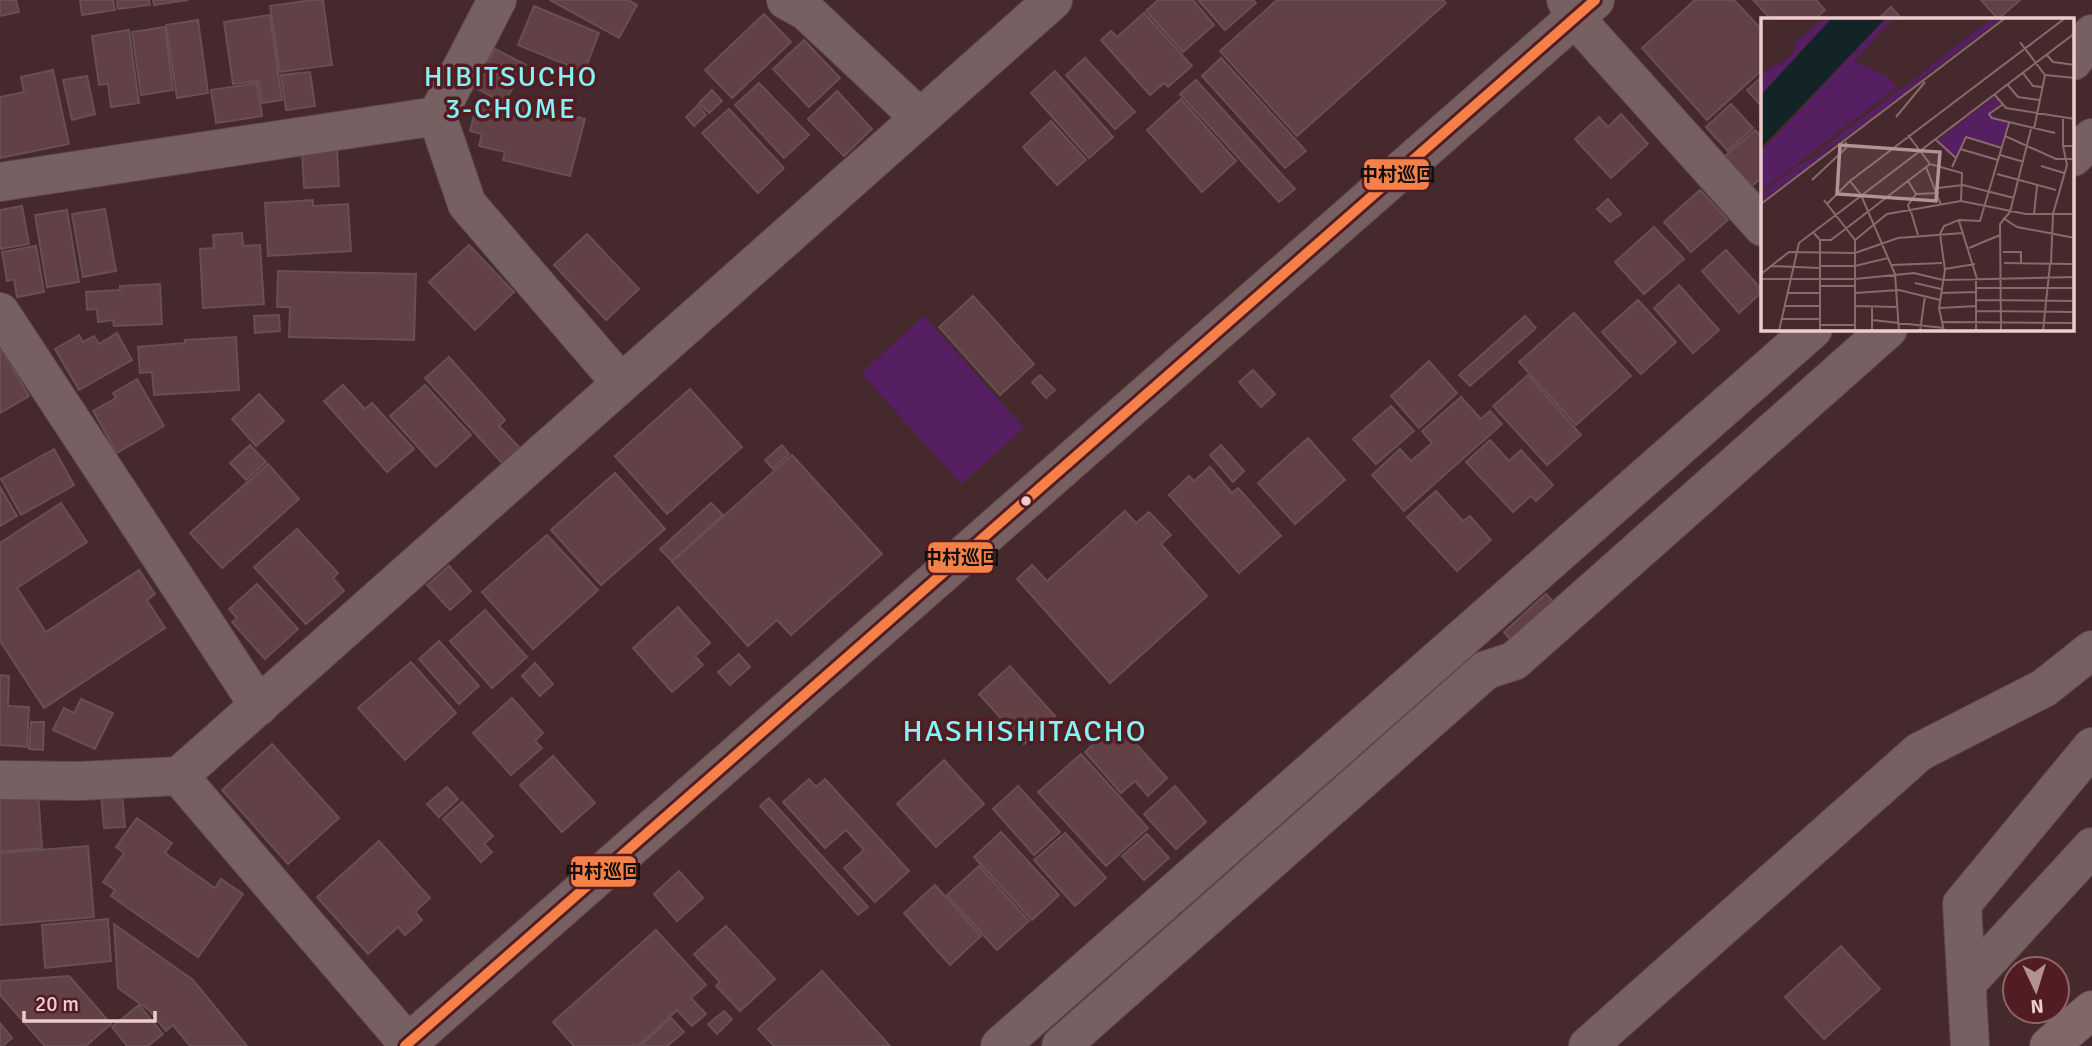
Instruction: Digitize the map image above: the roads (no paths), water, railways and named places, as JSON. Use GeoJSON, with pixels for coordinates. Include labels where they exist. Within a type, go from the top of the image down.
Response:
{"type":"FeatureCollection","features":[{"type":"Feature","properties":{"kind":"main road"},"geometry":{"type":"LineString","coordinates":[[2049,1046],[2092,1010]]}},
{"type":"Feature","properties":{"kind":"street"},"geometry":{"type":"LineString","coordinates":[[497,0],[438,116],[467,204],[621,383]]}},
{"type":"Feature","properties":{"kind":"street"},"geometry":{"type":"LineString","coordinates":[[786,0],[806,11],[919,117]]}},
{"type":"Feature","properties":{"kind":"street"},"geometry":{"type":"LineString","coordinates":[[0,780],[80,781],[179,776],[1054,0]]}},
{"type":"Feature","properties":{"kind":"street"},"geometry":{"type":"LineString","coordinates":[[179,776],[407,1045],[1578,6],[1761,225]]}},
{"type":"Feature","properties":{"kind":"street"},"geometry":{"type":"LineString","coordinates":[[2074,60],[2092,34]]}},
{"type":"Feature","properties":{"kind":"street"},"geometry":{"type":"LineString","coordinates":[[0,182],[438,116]]}},
{"type":"Feature","properties":{"kind":"street"},"geometry":{"type":"LineString","coordinates":[[2074,156],[2092,138]]}},
{"type":"Feature","properties":{"kind":"street"},"geometry":{"type":"LineString","coordinates":[[0,312],[259,706]]}},
{"type":"Feature","properties":{"kind":"street"},"geometry":{"type":"LineString","coordinates":[[1000,1046],[1811,331]]}},
{"type":"Feature","properties":{"kind":"street"},"geometry":{"type":"LineString","coordinates":[[1061,1046],[1486,670],[1514,661],[1886,331]]}},
{"type":"Feature","properties":{"kind":"street"},"geometry":{"type":"LineString","coordinates":[[1588,1046],[1919,752],[2044,688],[2092,650]]}},
{"type":"Feature","properties":{"kind":"street"},"geometry":{"type":"LineString","coordinates":[[1970,1046],[1962,904],[2092,747]]}},
{"type":"Feature","properties":{"kind":"street"},"geometry":{"type":"LineString","coordinates":[[1967,983],[2092,847]]}},
{"type":"Feature","properties":{"kind":"district","name":"HIBITSUCHO 3-CHOME"},"geometry":{"type":"Point","coordinates":[511,92]}},
{"type":"Feature","properties":{"kind":"district","name":"HASHISHITACHO"},"geometry":{"type":"Point","coordinates":[1025,731]}}]}
